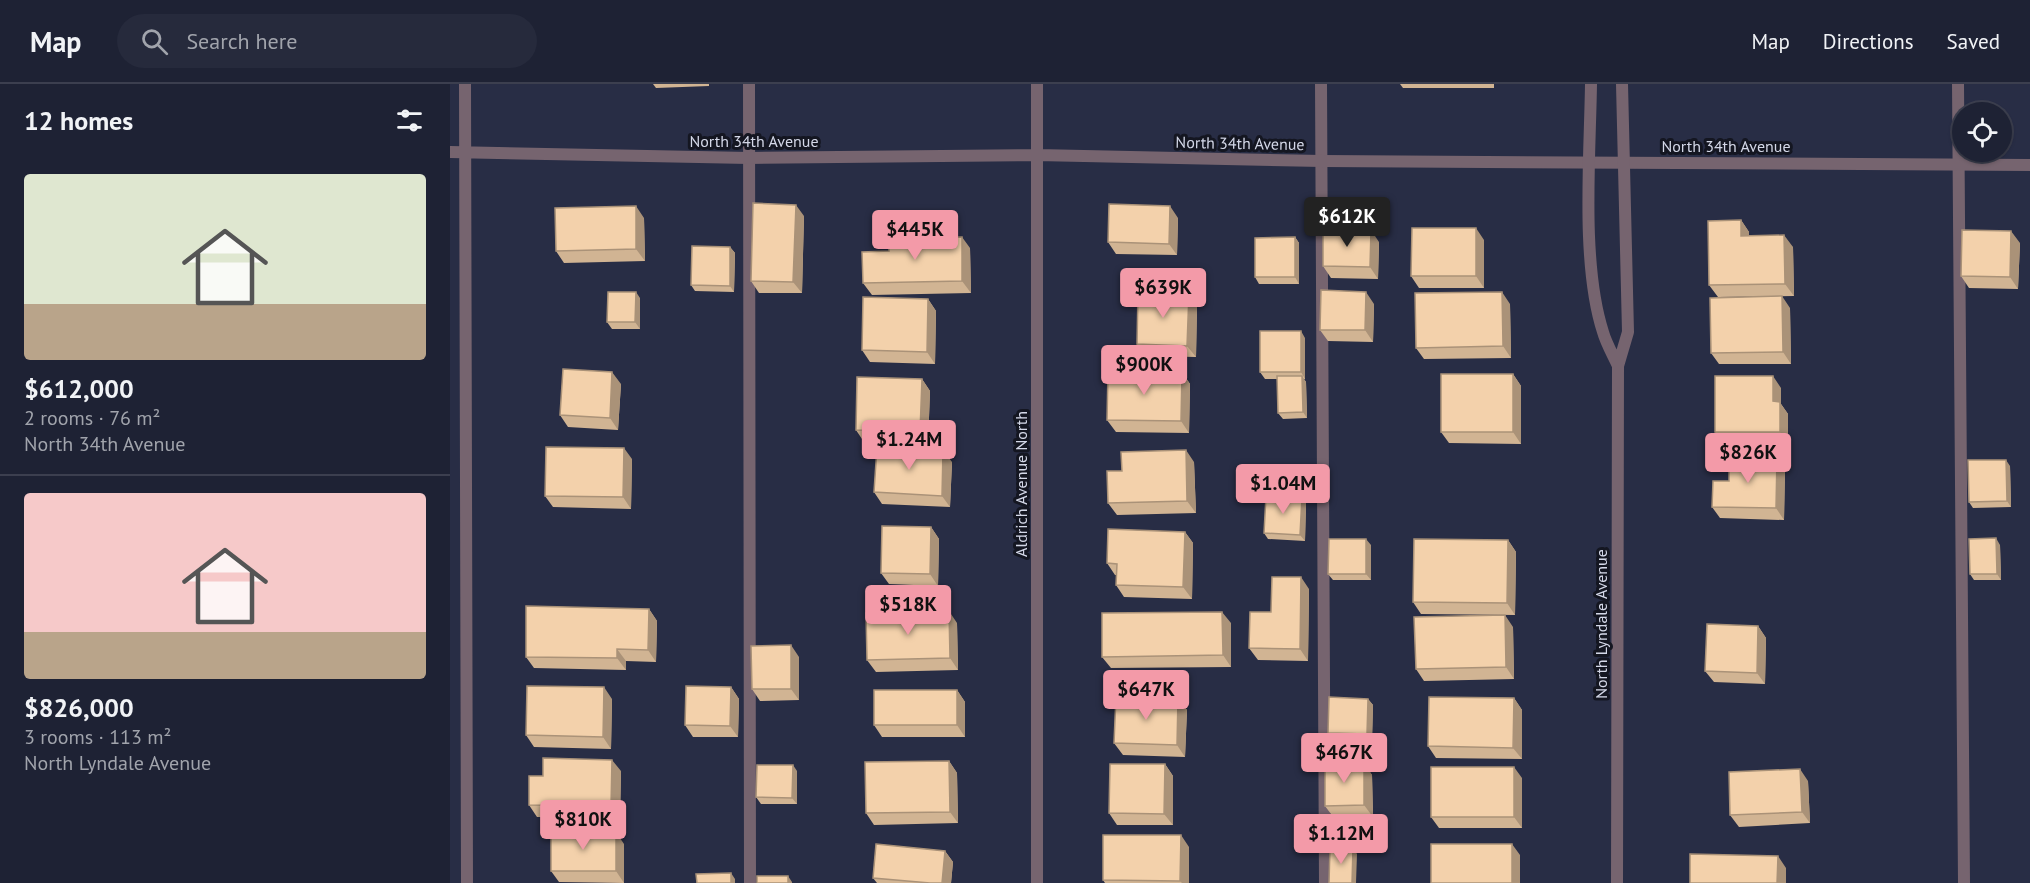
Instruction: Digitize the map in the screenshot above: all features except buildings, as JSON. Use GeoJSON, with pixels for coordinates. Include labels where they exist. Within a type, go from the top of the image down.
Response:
{"type":"FeatureCollection","features":[{"type":"Feature","properties":{"kind":"street"},"geometry":{"type":"LineString","coordinates":[[465,84],[467,883]]}},
{"type":"Feature","properties":{"kind":"street"},"geometry":{"type":"LineString","coordinates":[[749,84],[750,883]]}},
{"type":"Feature","properties":{"kind":"street","name":"Aldrich Avenue North"},"geometry":{"type":"LineString","coordinates":[[1037,84],[1037,883]]}},
{"type":"Feature","properties":{"kind":"street"},"geometry":{"type":"LineString","coordinates":[[1321,84],[1325,883]]}},
{"type":"Feature","properties":{"kind":"street","name":"North Lyndale Avenue"},"geometry":{"type":"LineString","coordinates":[[1591,84],[1590,223],[1594,284],[1603,332],[1618,366]]}},
{"type":"Feature","properties":{"kind":"street","name":"North Lyndale Avenue"},"geometry":{"type":"LineString","coordinates":[[1617,883],[1618,366],[1628,332],[1622,84]]}},
{"type":"Feature","properties":{"kind":"street"},"geometry":{"type":"LineString","coordinates":[[1958,84],[1964,883]]}},
{"type":"Feature","properties":{"kind":"street","name":"North 34th Avenue"},"geometry":{"type":"LineString","coordinates":[[450,152],[749,158],[1037,155],[1322,161],[2030,165]]}}]}
